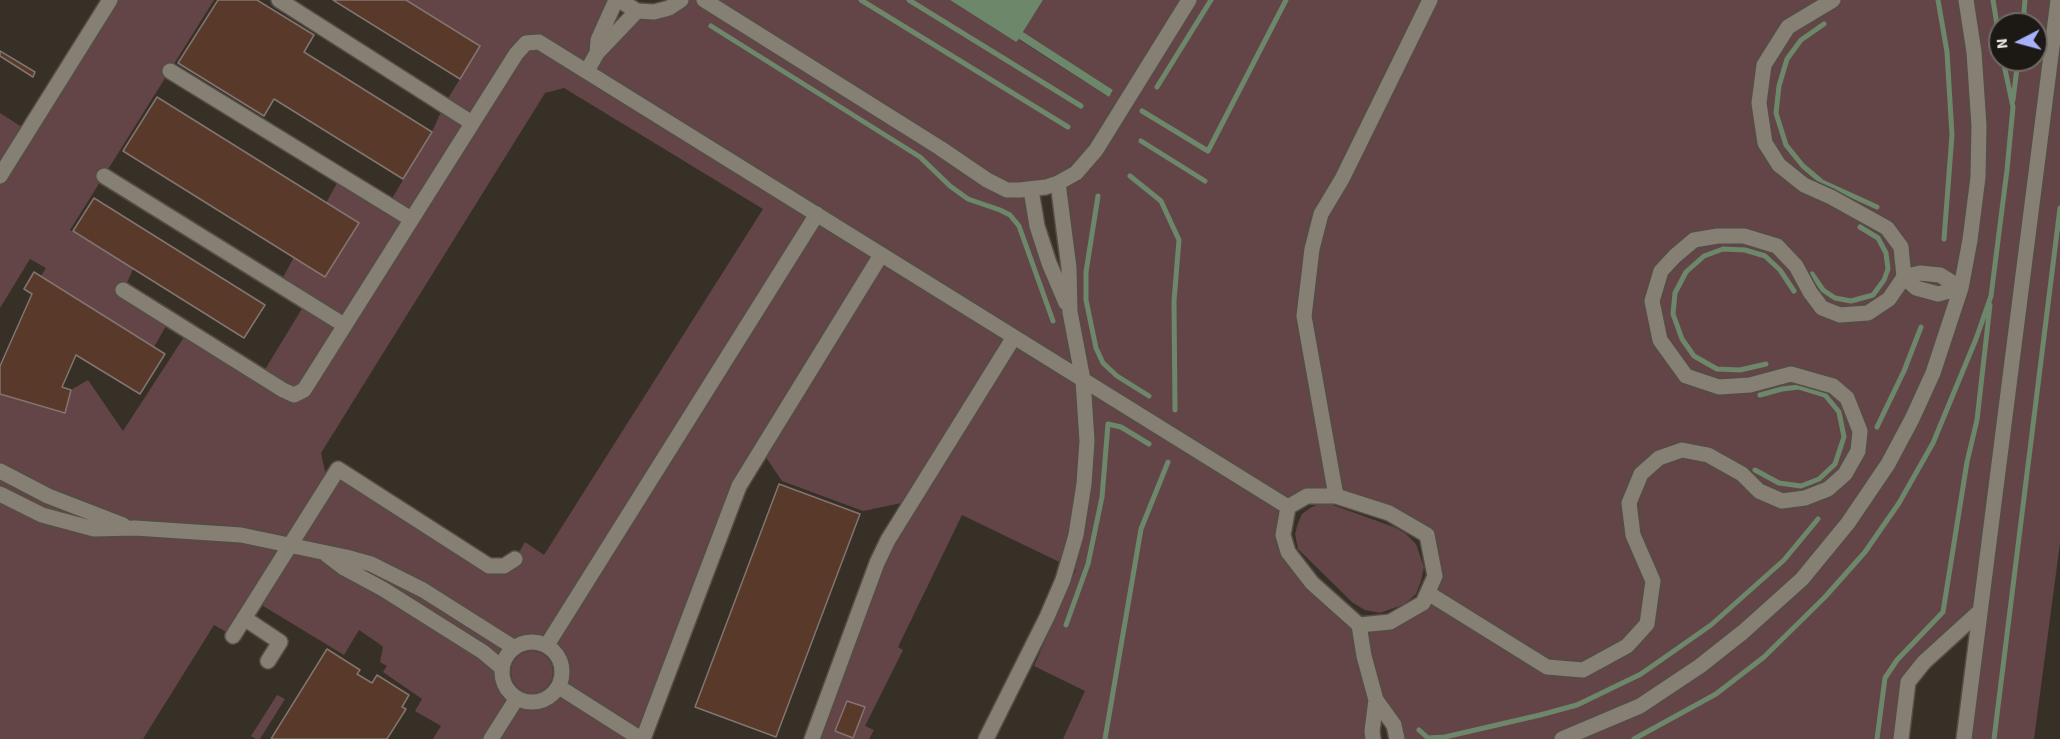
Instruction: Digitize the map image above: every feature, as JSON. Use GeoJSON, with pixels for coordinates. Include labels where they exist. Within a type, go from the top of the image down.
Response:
{"type":"FeatureCollection","features":[{"type":"Feature","properties":{"kind":"lane"},"geometry":{"type":"LineString","coordinates":[[0,176],[6,153],[110,0]]}},
{"type":"Feature","properties":{"kind":"lane"},"geometry":{"type":"LineString","coordinates":[[279,0],[472,123]]}},
{"type":"Feature","properties":{"kind":"lane"},"geometry":{"type":"LineString","coordinates":[[597,53],[598,40],[617,0],[638,11],[654,12],[669,8],[681,0]]}},
{"type":"Feature","properties":{"kind":"lane"},"geometry":{"type":"LineString","coordinates":[[704,0],[987,180],[1007,190],[1030,189],[1058,183],[1076,173],[1096,150],[1190,0]]}},
{"type":"Feature","properties":{"kind":"lane"},"geometry":{"type":"LineString","coordinates":[[1336,496],[1304,316],[1312,249],[1321,214],[1342,179],[1430,0]]}},
{"type":"Feature","properties":{"kind":"lane"},"geometry":{"type":"LineString","coordinates":[[1428,593],[1547,667],[1583,670],[1627,645],[1647,624],[1653,581],[1633,535],[1629,503],[1641,474],[1659,458],[1682,450],[1708,455],[1742,474],[1759,491],[1782,501],[1805,498],[1828,489],[1845,474],[1858,452],[1860,431],[1847,398],[1833,386],[1791,374],[1750,385],[1719,387],[1686,376],[1660,340],[1652,301],[1661,272],[1675,256],[1695,240],[1718,236],[1744,236],[1777,246],[1796,266],[1822,308],[1840,315],[1868,313],[1889,299],[1904,277],[1901,247],[1887,228],[1804,185],[1779,165],[1765,143],[1759,103],[1764,65],[1788,27],[1833,0]]}},
{"type":"Feature","properties":{"kind":"lane"},"geometry":{"type":"LineString","coordinates":[[1562,739],[1640,706],[1692,672],[1743,632],[1802,579],[1848,523],[1888,464],[1933,373],[1961,288],[1978,177],[1979,126],[1974,52],[1966,0]]}},
{"type":"Feature","properties":{"kind":"lane"},"geometry":{"type":"LineString","coordinates":[[1964,739],[2058,0]]}},
{"type":"Feature","properties":{"kind":"lane"},"geometry":{"type":"LineString","coordinates":[[587,71],[597,53],[638,11]]}},
{"type":"Feature","properties":{"kind":"lane"},"geometry":{"type":"LineString","coordinates":[[123,290],[283,390],[294,395],[304,390],[516,54],[526,43],[539,42],[1288,507]]}},
{"type":"Feature","properties":{"kind":"lane"},"geometry":{"type":"LineString","coordinates":[[170,71],[411,219]]}},
{"type":"Feature","properties":{"kind":"lane"},"geometry":{"type":"LineString","coordinates":[[104,176],[344,326]]}},
{"type":"Feature","properties":{"kind":"lane"},"geometry":{"type":"LineString","coordinates":[[986,739],[1063,580],[1076,535],[1084,484],[1087,441],[1083,380],[1070,312],[1069,268],[1058,183]]}},
{"type":"Feature","properties":{"kind":"lane"},"geometry":{"type":"LineString","coordinates":[[1030,189],[1037,226],[1070,312]]}},
{"type":"Feature","properties":{"kind":"lane"},"geometry":{"type":"LineString","coordinates":[[548,645],[817,214]]}},
{"type":"Feature","properties":{"kind":"lane"},"geometry":{"type":"LineString","coordinates":[[558,687],[642,739],[739,486],[881,255]]}},
{"type":"Feature","properties":{"kind":"lane"},"geometry":{"type":"LineString","coordinates":[[1904,277],[1916,288],[1938,294],[1961,288]]}},
{"type":"Feature","properties":{"kind":"lane"},"geometry":{"type":"LineString","coordinates":[[812,739],[877,563],[888,540],[1014,337]]}},
{"type":"Feature","properties":{"kind":"lane"},"geometry":{"type":"LineString","coordinates":[[233,636],[338,469],[489,566],[504,566],[515,559]]}},
{"type":"Feature","properties":{"kind":"lane"},"geometry":{"type":"LineString","coordinates":[[0,471],[48,496],[135,528]]}},
{"type":"Feature","properties":{"kind":"lane"},"geometry":{"type":"LineString","coordinates":[[0,494],[42,515],[94,529],[135,528],[240,535],[346,556],[371,564],[413,585],[513,647]]}},
{"type":"Feature","properties":{"kind":"lane"},"geometry":{"type":"LineString","coordinates":[[1359,625],[1390,621],[1424,603],[1435,576],[1427,535],[1389,513],[1336,496],[1307,496],[1288,507],[1283,535],[1288,552],[1312,583],[1359,625],[1364,656],[1376,700],[1394,725],[1397,739]]}},
{"type":"Feature","properties":{"kind":"lane"},"geometry":{"type":"LineString","coordinates":[[325,553],[344,568],[383,589],[483,652],[502,668]]}},
{"type":"Feature","properties":{"kind":"lane"},"geometry":{"type":"LineString","coordinates":[[1901,739],[1908,682],[1924,662],[1980,611]]}},
{"type":"Feature","properties":{"kind":"lane"},"geometry":{"type":"LineString","coordinates":[[244,618],[280,642],[268,661]]}},
{"type":"Feature","properties":{"kind":"lane"},"geometry":{"type":"LineString","coordinates":[[536,641],[548,645],[556,653],[561,664],[562,676],[558,687],[540,702],[528,702],[517,698],[507,690],[502,680],[502,668],[506,656],[513,647],[524,642],[536,641]]}},
{"type":"Feature","properties":{"kind":"lane"},"geometry":{"type":"LineString","coordinates":[[491,739],[517,698]]}},
{"type":"Feature","properties":{"kind":"lane"},"geometry":{"type":"LineString","coordinates":[[1373,739],[1376,700]]}},
{"type":"Feature","properties":{"kind":"shaded area"},"geometry":{"type":"Polygon","coordinates":[[[110,0],[214,0],[70,230],[133,269],[124,290],[170,319],[154,347],[41,276],[46,268],[30,259],[0,308],[0,113],[28,131],[110,0]]]}},
{"type":"Feature","properties":{"kind":"shaded area"},"geometry":{"type":"Polygon","coordinates":[[[406,0],[616,0],[598,40],[637,11],[681,0],[950,0],[1016,42],[1018,39],[1109,97],[1113,90],[1023,32],[1043,0],[2060,0],[2060,543],[2034,739],[1964,739],[1980,612],[1908,682],[1901,739],[1397,739],[1376,700],[1373,739],[1063,739],[1085,691],[1034,666],[1076,570],[962,515],[898,647],[903,650],[865,726],[874,730],[869,739],[812,739],[911,501],[863,511],[782,481],[761,450],[643,739],[433,739],[441,726],[415,711],[422,699],[383,672],[387,666],[380,662],[383,647],[378,643],[359,630],[344,655],[255,601],[233,636],[214,625],[143,739],[0,739],[0,394],[64,413],[71,390],[88,380],[123,431],[188,331],[261,376],[306,302],[279,285],[294,257],[326,276],[358,224],[326,203],[341,176],[388,205],[432,132],[444,105],[480,46],[406,0]],[[564,88],[545,93],[321,453],[325,471],[333,476],[338,469],[489,566],[515,559],[525,542],[544,555],[763,209],[564,88]],[[1058,183],[1031,189],[1069,310],[1058,183]],[[1336,496],[1288,508],[1288,552],[1359,625],[1423,604],[1435,576],[1427,535],[1336,496]],[[536,641],[524,642],[513,647],[506,656],[502,668],[502,680],[517,698],[528,702],[540,702],[551,696],[559,687],[562,664],[556,653],[547,645],[536,641]],[[847,701],[835,731],[853,737],[865,707],[847,701]]]}},
{"type":"Feature","properties":{"kind":"shaded area"},"geometry":{"type":"Polygon","coordinates":[[[950,0],[1043,0],[1023,32],[1113,90],[1109,97],[1019,39],[1016,42],[950,0]]]}},
{"type":"Feature","properties":{"kind":"shaded area"},"geometry":{"type":"Polygon","coordinates":[[[1319,504],[1330,504],[1405,533],[1416,544],[1424,567],[1416,594],[1405,604],[1380,613],[1365,610],[1353,603],[1298,549],[1295,534],[1302,514],[1319,504]]]}},
{"type":"Feature","properties":{"kind":"shaded area"},"geometry":{"type":"Polygon","coordinates":[[[532,651],[547,657],[553,672],[547,687],[532,693],[517,687],[511,672],[517,657],[532,651]]]}},
{"type":"Feature","properties":{"kind":"shaded area"},"geometry":{"type":"Polygon","coordinates":[[[277,695],[285,699],[260,739],[256,739],[251,736],[277,695]]]}},
{"type":"Feature","properties":{"kind":"building"},"geometry":{"type":"Polygon","coordinates":[[[218,0],[257,0],[314,35],[304,52],[432,132],[403,179],[274,99],[264,116],[178,63],[218,0]]]}},
{"type":"Feature","properties":{"kind":"building"},"geometry":{"type":"Polygon","coordinates":[[[333,0],[406,0],[480,46],[460,79],[333,0]]]}},
{"type":"Feature","properties":{"kind":"building"},"geometry":{"type":"Polygon","coordinates":[[[0,51],[35,72],[33,77],[0,56],[0,51]]]}},
{"type":"Feature","properties":{"kind":"building"},"geometry":{"type":"Polygon","coordinates":[[[157,97],[359,223],[325,277],[123,151],[157,97]]]}},
{"type":"Feature","properties":{"kind":"building"},"geometry":{"type":"Polygon","coordinates":[[[94,198],[265,305],[244,338],[73,231],[94,198]]]}},
{"type":"Feature","properties":{"kind":"building"},"geometry":{"type":"Polygon","coordinates":[[[34,272],[165,354],[140,394],[76,355],[62,387],[71,390],[65,413],[0,394],[0,366],[32,294],[24,289],[34,272]]]}},
{"type":"Feature","properties":{"kind":"building"},"geometry":{"type":"Polygon","coordinates":[[[779,484],[860,514],[776,737],[695,707],[779,484]]]}},
{"type":"Feature","properties":{"kind":"building"},"geometry":{"type":"Polygon","coordinates":[[[327,649],[360,670],[357,674],[372,683],[377,675],[409,695],[402,707],[406,709],[387,739],[271,739],[327,649]]]}},
{"type":"Feature","properties":{"kind":"building"},"geometry":{"type":"Polygon","coordinates":[[[847,701],[865,707],[853,738],[835,731],[847,701]]]}},
{"type":"Feature","properties":{"kind":"waterway"},"geometry":{"type":"LineString","coordinates":[[861,0],[1068,127]]}},
{"type":"Feature","properties":{"kind":"waterway"},"geometry":{"type":"LineString","coordinates":[[909,0],[1081,106]]}},
{"type":"Feature","properties":{"kind":"waterway"},"geometry":{"type":"LineString","coordinates":[[1157,87],[1211,0]]}},
{"type":"Feature","properties":{"kind":"waterway"},"geometry":{"type":"LineString","coordinates":[[1142,111],[1208,151],[1286,0]]}},
{"type":"Feature","properties":{"kind":"waterway"},"geometry":{"type":"LineString","coordinates":[[1938,0],[1947,52],[1952,135],[1944,239]]}},
{"type":"Feature","properties":{"kind":"waterway"},"geometry":{"type":"LineString","coordinates":[[1993,0],[1995,12]]}},
{"type":"Feature","properties":{"kind":"waterway"},"geometry":{"type":"LineString","coordinates":[[2024,12],[2025,0]]}},
{"type":"Feature","properties":{"kind":"waterway"},"geometry":{"type":"LineString","coordinates":[[1824,24],[1801,40],[1787,59],[1779,86],[1776,113],[1786,145],[1803,166],[1822,182],[1877,207]]}},
{"type":"Feature","properties":{"kind":"waterway"},"geometry":{"type":"LineString","coordinates":[[711,26],[920,157],[950,186],[968,199],[1010,215],[1019,226],[1053,321]]}},
{"type":"Feature","properties":{"kind":"waterway"},"geometry":{"type":"LineString","coordinates":[[1634,739],[1716,694],[1764,657],[1825,597],[1865,552],[1899,503],[1933,443],[1976,339],[1991,296],[2013,107],[2006,72]]}},
{"type":"Feature","properties":{"kind":"waterway"},"geometry":{"type":"LineString","coordinates":[[2013,100],[2016,72]]}},
{"type":"Feature","properties":{"kind":"waterway"},"geometry":{"type":"LineString","coordinates":[[1141,141],[1205,181]]}},
{"type":"Feature","properties":{"kind":"waterway"},"geometry":{"type":"LineString","coordinates":[[1130,176],[1161,201],[1179,240],[1174,301],[1175,410]]}},
{"type":"Feature","properties":{"kind":"waterway"},"geometry":{"type":"LineString","coordinates":[[1098,196],[1086,272],[1086,300],[1096,348],[1103,363],[1117,376],[1149,396]]}},
{"type":"Feature","properties":{"kind":"waterway"},"geometry":{"type":"LineString","coordinates":[[1994,739],[2060,208]]}},
{"type":"Feature","properties":{"kind":"waterway"},"geometry":{"type":"LineString","coordinates":[[1812,274],[1823,290],[1835,298],[1851,301],[1873,295],[1884,280],[1888,269],[1886,253],[1878,238],[1860,227]]}},
{"type":"Feature","properties":{"kind":"waterway"},"geometry":{"type":"LineString","coordinates":[[1766,364],[1740,370],[1717,369],[1694,356],[1682,339],[1673,314],[1675,293],[1686,272],[1704,256],[1723,249],[1745,250],[1765,256],[1780,270],[1794,291]]}},
{"type":"Feature","properties":{"kind":"waterway"},"geometry":{"type":"LineString","coordinates":[[1877,739],[1885,678],[1897,660],[1943,612],[1967,462],[1977,420],[1990,305]]}},
{"type":"Feature","properties":{"kind":"waterway"},"geometry":{"type":"LineString","coordinates":[[1877,427],[1904,371],[1921,327]]}},
{"type":"Feature","properties":{"kind":"waterway"},"geometry":{"type":"LineString","coordinates":[[1755,470],[1779,483],[1801,486],[1819,479],[1835,464],[1844,437],[1839,412],[1825,395],[1799,387],[1760,395]]}},
{"type":"Feature","properties":{"kind":"waterway"},"geometry":{"type":"LineString","coordinates":[[1066,625],[1088,564],[1102,497],[1108,424],[1121,427],[1149,444]]}},
{"type":"Feature","properties":{"kind":"waterway"},"geometry":{"type":"LineString","coordinates":[[1105,739],[1141,529],[1168,462]]}},
{"type":"Feature","properties":{"kind":"waterway"},"geometry":{"type":"LineString","coordinates":[[1419,730],[1428,738],[1445,737],[1540,715],[1577,705],[1641,674],[1711,625],[1784,560],[1818,519]]}}]}
